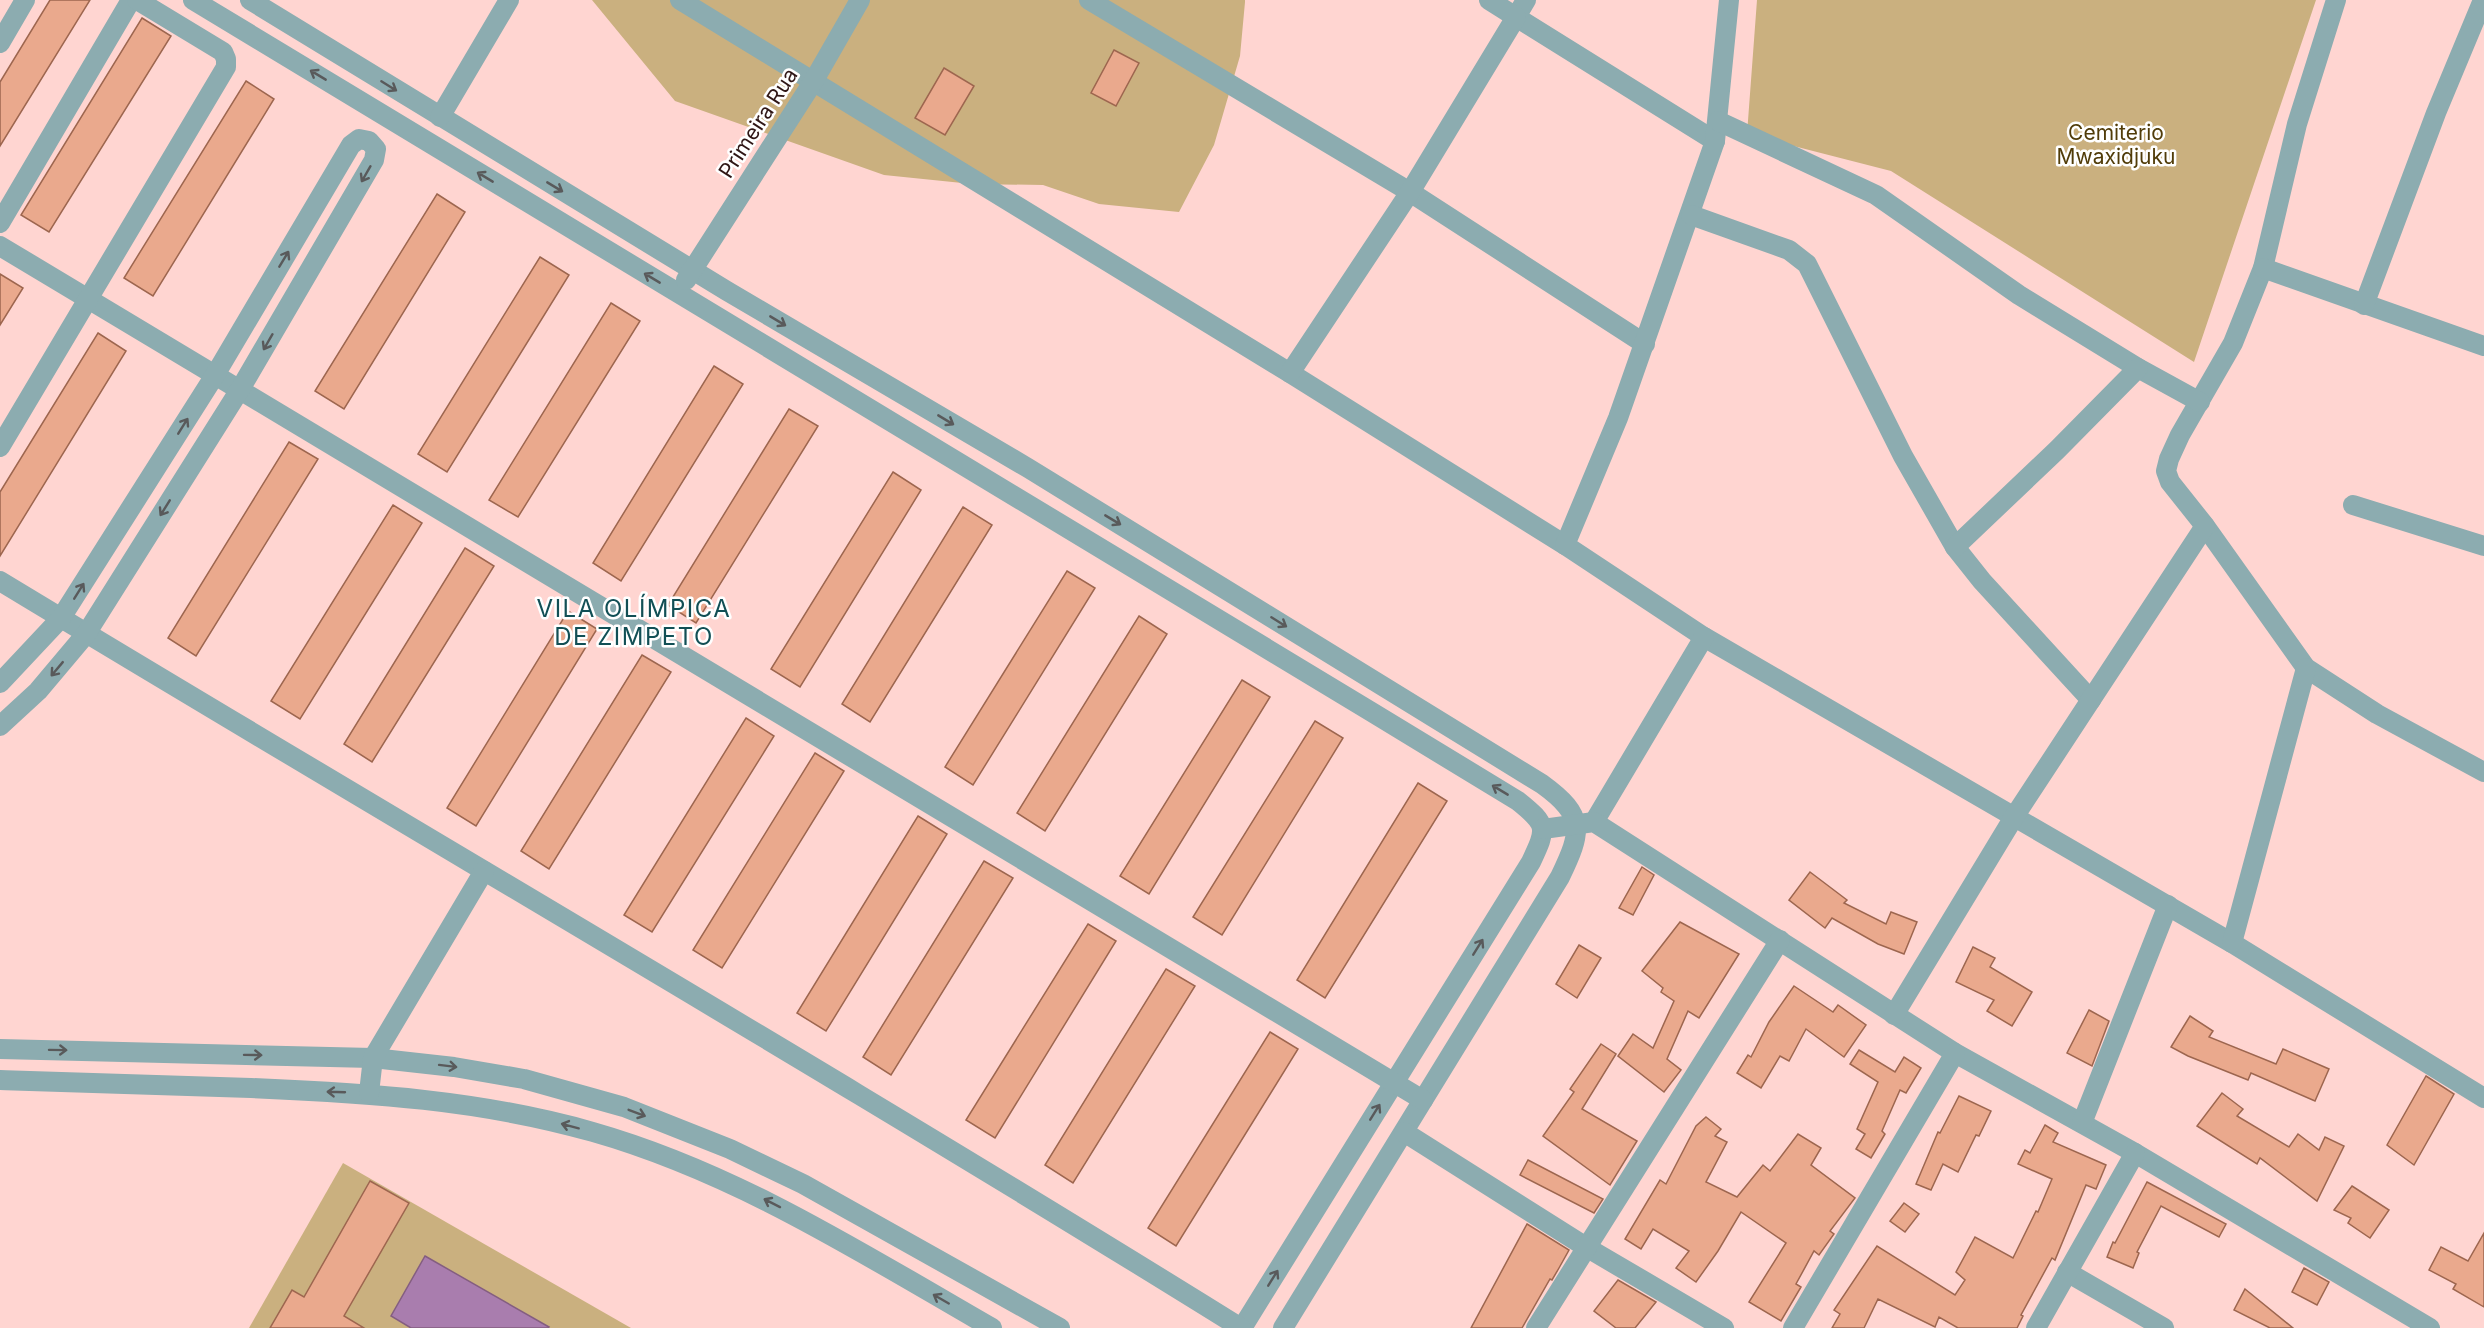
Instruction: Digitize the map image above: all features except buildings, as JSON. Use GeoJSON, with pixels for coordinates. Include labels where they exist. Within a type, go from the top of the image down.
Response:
{"type":"FeatureCollection","features":[{"type":"Feature","properties":{"kind":"street"},"geometry":{"type":"LineString","coordinates":[[0,43],[25,0]]}},
{"type":"Feature","properties":{"kind":"street"},"geometry":{"type":"LineString","coordinates":[[0,222],[131,0]]}},
{"type":"Feature","properties":{"kind":"street"},"geometry":{"type":"LineString","coordinates":[[0,447],[226,67],[226,59],[222,52],[137,0]]}},
{"type":"Feature","properties":{"kind":"street"},"geometry":{"type":"LineString","coordinates":[[0,580],[86,634],[484,871],[1241,1328],[1531,862],[1540,843],[1543,829],[1538,817],[1518,801],[194,0]]}},
{"type":"Feature","properties":{"kind":"street"},"geometry":{"type":"LineString","coordinates":[[250,0],[440,117],[1028,468],[1542,784],[1585,823],[1780,940],[1955,1053],[2135,1153],[2430,1328]]}},
{"type":"Feature","properties":{"kind":"street"},"geometry":{"type":"LineString","coordinates":[[440,117],[509,0]]}},
{"type":"Feature","properties":{"kind":"street"},"geometry":{"type":"LineString","coordinates":[[680,0],[1565,544],[1704,637],[2168,905],[2484,1098]]}},
{"type":"Feature","properties":{"kind":"street","name":"Primeira Rua"},"geometry":{"type":"LineString","coordinates":[[677,293],[813,82],[860,0]]}},
{"type":"Feature","properties":{"kind":"street"},"geometry":{"type":"LineString","coordinates":[[1089,0],[1410,192],[1645,344]]}},
{"type":"Feature","properties":{"kind":"street"},"geometry":{"type":"LineString","coordinates":[[1489,0],[1715,141]]}},
{"type":"Feature","properties":{"kind":"street"},"geometry":{"type":"LineString","coordinates":[[1290,373],[1410,192],[1526,0]]}},
{"type":"Feature","properties":{"kind":"street"},"geometry":{"type":"LineString","coordinates":[[1565,544],[1618,418],[1691,215],[1715,141],[1729,0]]}},
{"type":"Feature","properties":{"kind":"street"},"geometry":{"type":"LineString","coordinates":[[2336,0],[2297,124],[2263,268],[2233,343],[2172,451],[2166,471],[2170,482],[2205,526],[2306,668],[2377,714],[2484,772]]}},
{"type":"Feature","properties":{"kind":"street"},"geometry":{"type":"LineString","coordinates":[[2364,305],[2436,113],[2483,0]]}},
{"type":"Feature","properties":{"kind":"street"},"geometry":{"type":"LineString","coordinates":[[1718,121],[1876,195],[2019,295],[2138,368],[2200,402]]}},
{"type":"Feature","properties":{"kind":"street"},"geometry":{"type":"LineString","coordinates":[[0,683],[62,618],[215,375],[351,145],[359,140],[369,141],[376,149],[374,160],[239,391],[86,634],[39,691],[0,726]]}},
{"type":"Feature","properties":{"kind":"street"},"geometry":{"type":"LineString","coordinates":[[1691,215],[1789,250],[1807,264],[1903,456],[1955,547],[2004,606],[2091,700]]}},
{"type":"Feature","properties":{"kind":"street"},"geometry":{"type":"LineString","coordinates":[[0,246],[1423,1100]]}},
{"type":"Feature","properties":{"kind":"street"},"geometry":{"type":"LineString","coordinates":[[2263,268],[2484,346]]}},
{"type":"Feature","properties":{"kind":"street"},"geometry":{"type":"LineString","coordinates":[[1955,547],[2057,450],[2138,368]]}},
{"type":"Feature","properties":{"kind":"street"},"geometry":{"type":"LineString","coordinates":[[2353,505],[2484,546]]}},
{"type":"Feature","properties":{"kind":"street"},"geometry":{"type":"LineString","coordinates":[[1894,1015],[2014,817],[2205,526]]}},
{"type":"Feature","properties":{"kind":"street"},"geometry":{"type":"LineString","coordinates":[[1283,1328],[1560,877],[1585,823],[1704,637]]}},
{"type":"Feature","properties":{"kind":"street"},"geometry":{"type":"LineString","coordinates":[[2232,943],[2306,668]]}},
{"type":"Feature","properties":{"kind":"street"},"geometry":{"type":"LineString","coordinates":[[1543,829],[1585,823]]}},
{"type":"Feature","properties":{"kind":"street"},"geometry":{"type":"LineString","coordinates":[[369,1093],[373,1058],[484,871]]}},
{"type":"Feature","properties":{"kind":"street"},"geometry":{"type":"LineString","coordinates":[[2082,1123],[2168,905]]}},
{"type":"Feature","properties":{"kind":"street"},"geometry":{"type":"LineString","coordinates":[[1536,1328],[1780,940]]}},
{"type":"Feature","properties":{"kind":"street"},"geometry":{"type":"LineString","coordinates":[[0,1049],[373,1058],[454,1067],[524,1079],[624,1107],[720,1145],[803,1184],[1060,1328]]}},
{"type":"Feature","properties":{"kind":"street"},"geometry":{"type":"LineString","coordinates":[[1793,1328],[1955,1053]]}},
{"type":"Feature","properties":{"kind":"street"},"geometry":{"type":"LineString","coordinates":[[0,1080],[369,1093],[521,1113],[596,1133],[739,1186],[806,1221],[992,1328]]}},
{"type":"Feature","properties":{"kind":"street"},"geometry":{"type":"LineString","coordinates":[[1404,1132],[1586,1247],[1724,1328]]}},
{"type":"Feature","properties":{"kind":"street"},"geometry":{"type":"LineString","coordinates":[[2036,1328],[2135,1153]]}},
{"type":"Feature","properties":{"kind":"street"},"geometry":{"type":"LineString","coordinates":[[2067,1272],[2164,1328]]}},
{"type":"Feature","properties":{"kind":"green space"},"geometry":{"type":"Polygon","coordinates":[[[592,0],[1245,0],[1245,2],[1240,56],[1214,145],[1179,212],[1099,204],[1043,185],[972,184],[884,175],[675,101],[592,0]]]}},
{"type":"Feature","properties":{"kind":"green space","name":"Cemiterio Mwaxidjuku"},"geometry":{"type":"Polygon","coordinates":[[[1757,0],[2316,0],[2194,362],[1891,171],[1747,134],[1757,0]]]}},
{"type":"Feature","properties":{"kind":"green space"},"geometry":{"type":"Polygon","coordinates":[[[343,1163],[631,1328],[249,1328],[343,1163]]]}},
{"type":"Feature","properties":{"kind":"shaded area"},"geometry":{"type":"Polygon","coordinates":[[[425,1256],[549,1327],[411,1328],[391,1316],[425,1256]]]}},
{"type":"Feature","properties":{"kind":"district","name":"VILA OLÍMPICA DE ZIMPETO"},"geometry":{"type":"Point","coordinates":[634,622]}}]}
